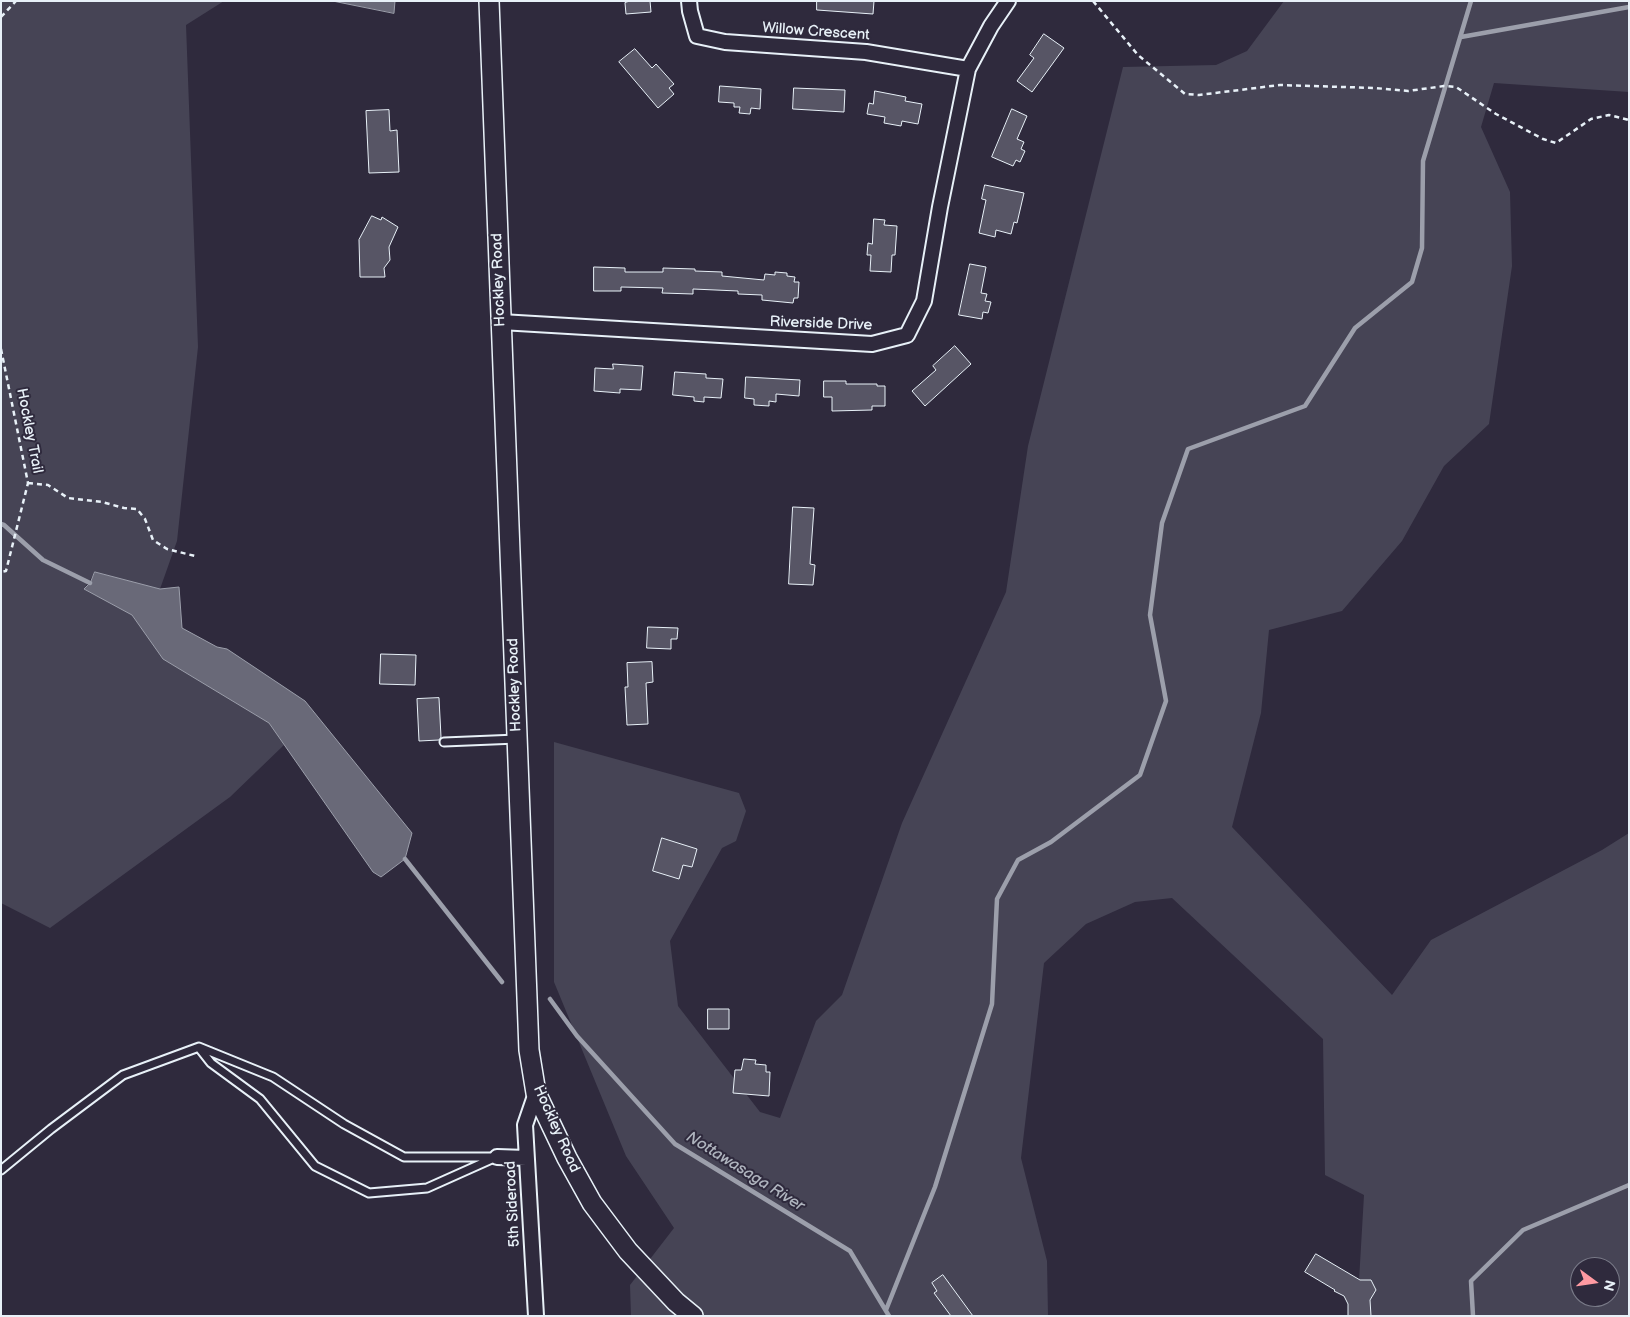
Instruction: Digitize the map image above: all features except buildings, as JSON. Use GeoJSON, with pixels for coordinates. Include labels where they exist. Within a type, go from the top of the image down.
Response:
{"type":"FeatureCollection","features":[{"type":"Feature","properties":{"kind":"main road","name":"Hockley Road"},"geometry":{"type":"LineString","coordinates":[[489,1],[529,1050],[536,1092],[567,1158],[592,1203],[628,1251],[676,1302],[693,1316]]}},
{"type":"Feature","properties":{"kind":"street","name":"Willow Crescent"},"geometry":{"type":"LineString","coordinates":[[689,1],[697,36],[725,42],[866,52],[968,69]]}},
{"type":"Feature","properties":{"kind":"street","name":"Riverside Drive"},"geometry":{"type":"LineString","coordinates":[[501,322],[872,344],[907,336],[924,301],[940,207],[968,69],[991,26],[1008,1]]}},
{"type":"Feature","properties":{"kind":"street","name":"5th Sideroad"},"geometry":{"type":"LineString","coordinates":[[536,1092],[525,1124],[536,1316]]}},
{"type":"Feature","properties":{"kind":"street"},"geometry":{"type":"LineString","coordinates":[[497,1157],[526,1158]]}},
{"type":"Feature","properties":{"kind":"lane"},"geometry":{"type":"LineString","coordinates":[[444,742],[517,739]]}},
{"type":"Feature","properties":{"kind":"lane"},"geometry":{"type":"LineString","coordinates":[[1,1170],[51,1129],[123,1075],[199,1047],[273,1077],[344,1124],[404,1158],[497,1157]]}},
{"type":"Feature","properties":{"kind":"lane"},"geometry":{"type":"LineString","coordinates":[[199,1047],[212,1062],[260,1099],[315,1166],[369,1193],[427,1188],[497,1157]]}},
{"type":"Feature","properties":{"kind":"path"},"geometry":{"type":"LineString","coordinates":[[1,18],[16,1]]}},
{"type":"Feature","properties":{"kind":"path"},"geometry":{"type":"LineString","coordinates":[[1093,1],[1138,55],[1185,94],[1199,95],[1280,84],[1408,90],[1446,86],[1456,87],[1496,114],[1544,139],[1556,143],[1591,119],[1609,115],[1629,120]]}},
{"type":"Feature","properties":{"kind":"path","name":"Hockley Trail"},"geometry":{"type":"LineString","coordinates":[[1,349],[28,483],[6,571],[1,572]]}},
{"type":"Feature","properties":{"kind":"path"},"geometry":{"type":"LineString","coordinates":[[28,483],[48,485],[68,498],[137,509],[145,520],[153,540],[167,549],[195,556]]}},
{"type":"Feature","properties":{"kind":"shaded area"},"geometry":{"type":"Polygon","coordinates":[[[1,1],[224,1],[186,25],[198,347],[177,541],[160,589],[95,572],[84,589],[132,615],[163,659],[269,723],[284,745],[230,797],[50,928],[1,903],[1,1]]]}},
{"type":"Feature","properties":{"kind":"shaded area"},"geometry":{"type":"Polygon","coordinates":[[[1284,1],[1629,1],[1629,92],[1494,83],[1481,127],[1510,192],[1512,266],[1489,424],[1444,466],[1402,541],[1342,611],[1269,630],[1261,713],[1232,827],[1392,995],[1431,940],[1602,850],[1629,833],[1629,1316],[1361,1316],[1358,1298],[1364,1195],[1325,1175],[1323,1039],[1172,898],[1135,902],[1086,924],[1044,963],[1021,1158],[1047,1261],[1048,1316],[631,1316],[630,1285],[674,1228],[626,1156],[554,982],[554,742],[739,793],[746,811],[736,841],[722,848],[670,941],[678,1006],[760,1112],[780,1118],[816,1021],[842,995],[902,823],[1006,592],[1028,446],[1123,67],[1216,65],[1247,51],[1284,1]]]}},
{"type":"Feature","properties":{"kind":"water"},"geometry":{"type":"Polygon","coordinates":[[[333,1],[395,1],[394,13],[333,1]]]}},
{"type":"Feature","properties":{"kind":"water"},"geometry":{"type":"Polygon","coordinates":[[[95,572],[160,589],[179,587],[182,628],[217,647],[227,649],[305,701],[412,833],[405,859],[381,877],[373,872],[269,723],[163,659],[132,615],[84,589],[90,583],[95,572]]]}},
{"type":"Feature","properties":{"kind":"waterway"},"geometry":{"type":"LineString","coordinates":[[886,1310],[935,1187],[992,1004],[997,899],[1018,860],[1051,842],[1140,775],[1166,701],[1150,615],[1162,523],[1188,449],[1305,406],[1355,328],[1412,282],[1422,248],[1423,161],[1471,1]]}},
{"type":"Feature","properties":{"kind":"waterway"},"geometry":{"type":"LineString","coordinates":[[1461,37],[1629,7]]}},
{"type":"Feature","properties":{"kind":"waterway","name":"Nottawasaga River"},"geometry":{"type":"LineString","coordinates":[[1,524],[43,560],[90,583]]}},
{"type":"Feature","properties":{"kind":"waterway","name":"Nottawasaga River"},"geometry":{"type":"LineString","coordinates":[[405,859],[502,982]]}},
{"type":"Feature","properties":{"kind":"waterway","name":"Nottawasaga River"},"geometry":{"type":"LineString","coordinates":[[550,999],[577,1036],[675,1144],[850,1251],[889,1316]]}},
{"type":"Feature","properties":{"kind":"waterway"},"geometry":{"type":"LineString","coordinates":[[1473,1316],[1471,1281],[1523,1230],[1629,1185]]}}]}
